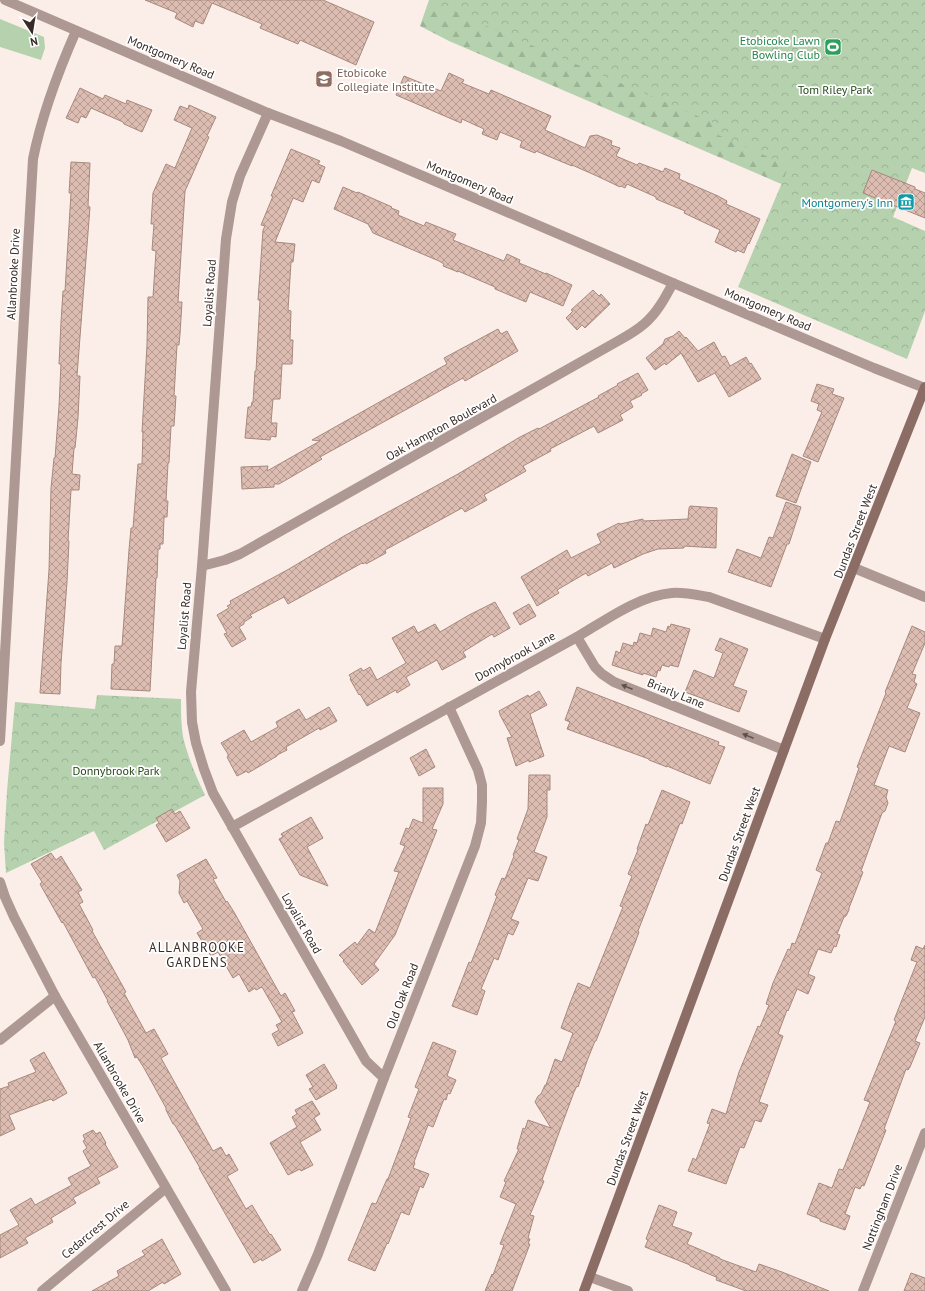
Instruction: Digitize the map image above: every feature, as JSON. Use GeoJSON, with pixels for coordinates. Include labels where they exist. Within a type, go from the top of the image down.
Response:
{"type":"FeatureCollection","features":[{"type":"Feature","properties":{"kind":"main road","name":"Dundas Street West"},"geometry":{"type":"LineString","coordinates":[[584,1291],[825,639],[925,388]]}},
{"type":"Feature","properties":{"kind":"street","name":"Montgomery Road"},"geometry":{"type":"LineString","coordinates":[[5,0],[268,113],[341,141],[673,283],[925,388]]}},
{"type":"Feature","properties":{"kind":"street","name":"Allanbrooke Drive"},"geometry":{"type":"LineString","coordinates":[[0,741],[33,159],[46,107],[76,31]]}},
{"type":"Feature","properties":{"kind":"street","name":"Loyalist Road"},"geometry":{"type":"LineString","coordinates":[[268,113],[240,176],[232,202],[226,239],[202,566],[191,692],[192,722],[196,743],[209,783],[232,827],[366,1062],[384,1078]]}},
{"type":"Feature","properties":{"kind":"street","name":"Oak Hampton Boulevard"},"geometry":{"type":"LineString","coordinates":[[202,566],[225,560],[240,554],[613,344],[644,324],[652,316],[664,302],[673,283]]}},
{"type":"Feature","properties":{"kind":"street"},"geometry":{"type":"LineString","coordinates":[[854,568],[925,597]]}},
{"type":"Feature","properties":{"kind":"street","name":"Donnybrook Lane"},"geometry":{"type":"LineString","coordinates":[[232,827],[577,637],[612,616],[639,602],[655,596],[673,593],[709,597],[825,639]]}},
{"type":"Feature","properties":{"kind":"street","name":"Briarly Lane"},"geometry":{"type":"LineString","coordinates":[[577,637],[595,667],[614,682],[784,750]]}},
{"type":"Feature","properties":{"kind":"street","name":"Old Oak Road"},"geometry":{"type":"LineString","coordinates":[[302,1291],[318,1254],[384,1078],[475,846],[481,823],[482,785],[478,770],[449,707]]}},
{"type":"Feature","properties":{"kind":"street","name":"Allanbrooke Drive"},"geometry":{"type":"LineString","coordinates":[[0,882],[14,917],[56,996],[226,1291]]}},
{"type":"Feature","properties":{"kind":"street"},"geometry":{"type":"LineString","coordinates":[[0,1040],[56,996]]}},
{"type":"Feature","properties":{"kind":"street","name":"Nottingham Drive"},"geometry":{"type":"LineString","coordinates":[[863,1291],[925,1133]]}},
{"type":"Feature","properties":{"kind":"street","name":"Cedarcrest Drive"},"geometry":{"type":"LineString","coordinates":[[42,1291],[166,1188]]}},
{"type":"Feature","properties":{"kind":"street"},"geometry":{"type":"LineString","coordinates":[[590,1277],[628,1291]]}},
{"type":"Feature","properties":{"kind":"green space"},"geometry":{"type":"Polygon","coordinates":[[[429,0],[684,0],[925,113],[800,192],[449,41],[420,26],[429,0]]]}},
{"type":"Feature","properties":{"kind":"green space","name":"Tom Riley Park"},"geometry":{"type":"Polygon","coordinates":[[[439,0],[925,0],[925,173],[912,168],[893,217],[925,231],[925,311],[907,359],[738,287],[789,166],[718,135],[721,126],[437,5],[439,0]]]}},
{"type":"Feature","properties":{"kind":"green space"},"geometry":{"type":"Polygon","coordinates":[[[0,19],[44,37],[45,48],[41,60],[0,47],[0,19]]]}},
{"type":"Feature","properties":{"kind":"green space","name":"Donnybrook Park"},"geometry":{"type":"Polygon","coordinates":[[[97,695],[181,699],[181,723],[183,737],[192,767],[205,795],[104,850],[94,831],[6,873],[4,843],[15,702],[95,709],[97,695]]]}},
{"type":"Feature","properties":{"kind":"building","name":"Etobicoke Collegiate Institute"},"geometry":{"type":"Polygon","coordinates":[[[145,0],[323,0],[374,22],[356,65],[300,40],[298,44],[260,28],[262,24],[212,3],[203,24],[195,21],[193,27],[175,18],[177,13],[145,0]]]}},
{"type":"Feature","properties":{"kind":"building"},"geometry":{"type":"Polygon","coordinates":[[[449,73],[464,80],[462,83],[489,94],[491,90],[551,116],[545,130],[585,148],[590,136],[597,135],[612,141],[611,145],[620,148],[616,156],[637,165],[639,163],[663,172],[665,168],[680,174],[679,179],[718,196],[727,201],[726,204],[760,219],[744,253],[737,250],[736,252],[715,242],[720,230],[684,213],[685,211],[656,199],[656,197],[627,184],[625,188],[620,187],[572,165],[536,151],[535,153],[520,147],[522,141],[500,132],[497,140],[482,134],[484,129],[462,119],[461,123],[396,95],[404,76],[441,91],[449,73]]]}},
{"type":"Feature","properties":{"kind":"building"},"geometry":{"type":"Polygon","coordinates":[[[80,88],[103,99],[105,95],[126,104],[127,100],[152,110],[142,132],[91,108],[86,118],[81,116],[78,123],[66,118],[80,88]]]}},
{"type":"Feature","properties":{"kind":"building"},"geometry":{"type":"Polygon","coordinates":[[[189,105],[216,117],[207,136],[209,137],[185,191],[178,302],[182,302],[179,345],[177,345],[174,426],[171,426],[168,463],[166,501],[168,501],[167,517],[164,517],[163,544],[160,544],[160,549],[158,549],[150,691],[111,689],[112,664],[114,664],[115,646],[122,646],[129,550],[131,528],[133,528],[138,464],[142,464],[148,297],[153,297],[156,251],[152,250],[154,224],[151,224],[153,193],[166,164],[175,168],[192,128],[174,120],[180,106],[188,109],[189,105]]]}},
{"type":"Feature","properties":{"kind":"building"},"geometry":{"type":"Polygon","coordinates":[[[291,149],[320,161],[318,164],[325,167],[319,183],[312,180],[303,202],[293,198],[275,242],[295,244],[293,262],[291,262],[288,310],[291,311],[290,340],[293,340],[292,364],[282,364],[280,399],[273,399],[271,423],[277,423],[276,437],[271,436],[270,440],[245,438],[248,407],[251,407],[253,402],[256,371],[260,300],[258,300],[263,230],[265,226],[261,225],[273,196],[271,196],[291,149]]]}},
{"type":"Feature","properties":{"kind":"building"},"geometry":{"type":"Polygon","coordinates":[[[71,162],[90,163],[88,206],[90,207],[77,376],[80,376],[78,418],[72,474],[80,475],[79,490],[71,490],[60,694],[40,693],[49,570],[51,488],[59,406],[61,322],[63,291],[65,291],[71,193],[69,193],[71,162]]]}},
{"type":"Feature","properties":{"kind":"building","name":"Montgomery's Inn"},"geometry":{"type":"Polygon","coordinates":[[[872,170],[915,187],[915,189],[925,193],[925,218],[863,193],[872,170]]]}},
{"type":"Feature","properties":{"kind":"building"},"geometry":{"type":"Polygon","coordinates":[[[343,187],[392,207],[391,208],[399,211],[398,215],[424,226],[426,222],[456,234],[453,240],[504,261],[507,254],[520,260],[519,263],[572,285],[563,306],[530,292],[526,302],[495,289],[495,287],[443,266],[444,264],[439,261],[373,233],[368,224],[334,209],[343,187]]]}},
{"type":"Feature","properties":{"kind":"building"},"geometry":{"type":"Polygon","coordinates":[[[593,290],[599,296],[601,294],[610,304],[585,328],[582,325],[577,330],[566,318],[573,311],[571,310],[593,290]]]}},
{"type":"Feature","properties":{"kind":"building"},"geometry":{"type":"Polygon","coordinates":[[[498,329],[501,334],[507,331],[518,351],[465,381],[463,378],[320,457],[322,459],[279,484],[274,484],[274,487],[242,489],[241,467],[268,466],[267,471],[320,441],[312,440],[447,364],[444,358],[498,329]]]}},
{"type":"Feature","properties":{"kind":"building"},"geometry":{"type":"Polygon","coordinates":[[[679,331],[698,351],[714,342],[722,357],[725,356],[730,366],[746,357],[761,379],[729,397],[715,373],[698,382],[681,353],[666,365],[665,363],[655,370],[646,358],[663,344],[665,339],[673,336],[679,331]]]}},
{"type":"Feature","properties":{"kind":"building"},"geometry":{"type":"Polygon","coordinates":[[[638,373],[648,390],[630,401],[633,407],[620,415],[623,420],[598,433],[594,426],[550,449],[551,451],[523,466],[526,471],[484,495],[487,500],[465,512],[462,508],[385,550],[386,553],[366,564],[366,562],[363,564],[362,563],[288,604],[284,597],[250,615],[252,617],[239,627],[246,639],[232,647],[224,634],[227,633],[217,615],[229,608],[227,606],[231,604],[230,601],[289,569],[344,536],[458,474],[520,437],[538,428],[539,429],[599,397],[598,396],[618,385],[617,384],[638,373]]]}},
{"type":"Feature","properties":{"kind":"building"},"geometry":{"type":"Polygon","coordinates":[[[817,384],[834,389],[832,394],[844,398],[818,462],[803,456],[822,412],[817,410],[819,404],[811,401],[817,384]]]}},
{"type":"Feature","properties":{"kind":"building"},"geometry":{"type":"Polygon","coordinates":[[[792,454],[811,462],[796,503],[776,496],[792,454]]]}},
{"type":"Feature","properties":{"kind":"building"},"geometry":{"type":"Polygon","coordinates":[[[786,502],[801,507],[789,544],[787,544],[771,587],[728,572],[737,549],[761,558],[769,537],[773,538],[786,502]]]}},
{"type":"Feature","properties":{"kind":"building"},"geometry":{"type":"Polygon","coordinates":[[[690,506],[717,508],[716,548],[684,546],[684,548],[658,549],[643,554],[614,568],[612,563],[588,576],[586,573],[557,590],[559,593],[537,606],[521,577],[567,550],[571,558],[601,543],[597,534],[619,523],[643,519],[643,521],[688,519],[690,506]]]}},
{"type":"Feature","properties":{"kind":"building"},"geometry":{"type":"Polygon","coordinates":[[[495,602],[510,628],[494,637],[492,634],[463,652],[466,657],[442,670],[437,660],[406,677],[410,685],[397,693],[396,690],[367,706],[360,694],[359,695],[349,675],[361,668],[363,671],[370,667],[377,680],[406,663],[392,638],[414,626],[418,633],[435,624],[440,632],[495,602]]]}},
{"type":"Feature","properties":{"kind":"building"},"geometry":{"type":"Polygon","coordinates":[[[529,604],[536,616],[520,625],[513,613],[529,604]]]}},
{"type":"Feature","properties":{"kind":"building"},"geometry":{"type":"Polygon","coordinates":[[[671,624],[690,629],[678,667],[662,665],[660,671],[658,670],[656,677],[643,673],[643,675],[612,665],[616,651],[620,653],[623,643],[633,646],[634,642],[637,643],[640,633],[651,636],[653,628],[666,632],[668,626],[670,627],[671,624]]]}},
{"type":"Feature","properties":{"kind":"building"},"geometry":{"type":"Polygon","coordinates":[[[912,626],[925,632],[925,643],[912,674],[916,675],[914,682],[917,684],[907,708],[920,713],[905,752],[889,746],[874,785],[888,790],[886,797],[888,803],[885,811],[882,813],[861,871],[863,872],[849,910],[844,917],[837,934],[840,935],[836,947],[834,946],[831,953],[818,949],[808,974],[815,977],[808,994],[797,989],[788,1011],[787,1010],[778,1034],[783,1036],[759,1102],[768,1105],[761,1122],[755,1120],[744,1148],[740,1147],[726,1184],[688,1171],[693,1158],[696,1160],[710,1124],[707,1123],[712,1109],[726,1114],[739,1072],[758,1026],[760,1027],[769,1005],[766,1004],[773,983],[788,949],[790,950],[792,943],[795,944],[822,873],[816,870],[836,821],[840,822],[859,768],[857,767],[912,626]]]}},
{"type":"Feature","properties":{"kind":"building"},"geometry":{"type":"Polygon","coordinates":[[[720,638],[748,649],[733,686],[747,691],[739,712],[685,692],[694,670],[714,678],[723,653],[715,650],[720,638]]]}},
{"type":"Feature","properties":{"kind":"building"},"geometry":{"type":"Polygon","coordinates":[[[577,687],[719,742],[718,745],[725,747],[710,784],[649,759],[567,729],[570,722],[565,720],[577,687]]]}},
{"type":"Feature","properties":{"kind":"building"},"geometry":{"type":"Polygon","coordinates":[[[539,691],[547,705],[530,714],[544,756],[529,762],[529,760],[516,766],[507,738],[512,737],[499,711],[528,695],[529,697],[539,691]]]}},
{"type":"Feature","properties":{"kind":"building"},"geometry":{"type":"Polygon","coordinates":[[[329,707],[337,721],[320,730],[319,728],[286,747],[287,750],[248,773],[247,771],[237,776],[227,757],[228,754],[221,743],[244,730],[251,742],[278,727],[276,722],[299,709],[306,720],[329,707]]]}},
{"type":"Feature","properties":{"kind":"building"},"geometry":{"type":"Polygon","coordinates":[[[426,749],[435,767],[419,776],[410,758],[426,749]]]}},
{"type":"Feature","properties":{"kind":"building"},"geometry":{"type":"Polygon","coordinates":[[[529,775],[550,775],[550,790],[547,790],[547,817],[534,852],[547,857],[538,881],[528,878],[511,919],[519,922],[513,935],[508,933],[498,960],[494,958],[481,989],[485,991],[477,1015],[452,1006],[469,962],[471,963],[486,925],[502,878],[505,879],[514,856],[513,855],[519,840],[517,839],[528,809],[529,775]]]}},
{"type":"Feature","properties":{"kind":"building"},"geometry":{"type":"Polygon","coordinates":[[[423,788],[443,788],[443,804],[432,829],[437,830],[395,935],[374,964],[379,970],[362,985],[339,955],[355,942],[357,945],[369,929],[375,933],[399,872],[394,871],[405,846],[400,844],[406,828],[409,829],[413,819],[423,823],[423,788]]]}},
{"type":"Feature","properties":{"kind":"building"},"geometry":{"type":"Polygon","coordinates":[[[662,790],[690,802],[682,824],[680,823],[638,931],[639,932],[635,943],[561,1127],[542,1180],[544,1181],[530,1215],[534,1216],[528,1238],[530,1239],[528,1244],[530,1244],[512,1291],[485,1291],[492,1274],[493,1275],[504,1245],[500,1244],[516,1204],[500,1197],[506,1182],[504,1181],[519,1149],[517,1149],[523,1128],[525,1129],[528,1120],[551,1128],[535,1102],[546,1085],[555,1059],[562,1062],[573,1033],[561,1028],[570,1003],[578,983],[590,988],[623,907],[620,906],[632,876],[628,874],[638,850],[637,849],[646,824],[648,825],[662,790]]]}},
{"type":"Feature","properties":{"kind":"building"},"geometry":{"type":"Polygon","coordinates":[[[172,809],[175,814],[180,811],[190,828],[166,842],[156,825],[159,823],[156,818],[172,809]]]}},
{"type":"Feature","properties":{"kind":"building"},"geometry":{"type":"Polygon","coordinates":[[[311,817],[323,838],[307,847],[328,886],[300,875],[279,839],[283,837],[281,834],[311,817]]]}},
{"type":"Feature","properties":{"kind":"building"},"geometry":{"type":"Polygon","coordinates":[[[51,853],[56,860],[61,856],[82,890],[78,892],[83,902],[79,904],[93,930],[92,931],[126,992],[124,993],[146,1033],[154,1029],[168,1054],[161,1058],[213,1151],[221,1147],[226,1156],[229,1154],[238,1170],[227,1176],[246,1209],[252,1205],[281,1250],[262,1261],[261,1259],[254,1263],[173,1124],[144,1068],[137,1057],[135,1058],[128,1040],[95,977],[93,978],[63,922],[62,923],[40,884],[42,882],[31,864],[51,853]]]}},
{"type":"Feature","properties":{"kind":"building"},"geometry":{"type":"Polygon","coordinates":[[[206,859],[217,878],[213,879],[226,902],[227,901],[234,912],[281,996],[285,993],[295,1011],[292,1012],[303,1033],[278,1046],[272,1034],[279,1030],[276,1025],[282,1022],[262,987],[256,990],[255,988],[249,992],[239,974],[233,978],[218,952],[211,956],[197,933],[203,929],[187,901],[184,903],[179,893],[180,881],[177,875],[206,859]]]}},
{"type":"Feature","properties":{"kind":"building"},"geometry":{"type":"Polygon","coordinates":[[[925,945],[925,1017],[915,1041],[920,1043],[910,1067],[908,1070],[906,1069],[884,1129],[886,1130],[864,1186],[862,1185],[860,1189],[855,1187],[845,1214],[850,1216],[845,1230],[820,1221],[820,1219],[807,1214],[819,1183],[832,1188],[839,1169],[843,1170],[870,1102],[864,1100],[896,1021],[894,1020],[917,962],[911,960],[916,946],[923,949],[925,945]]]}},
{"type":"Feature","properties":{"kind":"building"},"geometry":{"type":"Polygon","coordinates":[[[433,1042],[456,1051],[447,1076],[456,1080],[450,1094],[448,1093],[446,1100],[444,1099],[433,1127],[428,1125],[414,1162],[413,1168],[429,1174],[423,1188],[420,1186],[409,1215],[401,1212],[375,1271],[348,1260],[372,1203],[376,1204],[388,1179],[411,1118],[408,1117],[419,1089],[415,1087],[433,1042]]]}},
{"type":"Feature","properties":{"kind":"building"},"geometry":{"type":"Polygon","coordinates":[[[44,1052],[67,1093],[53,1101],[51,1099],[9,1115],[15,1129],[0,1136],[0,1089],[9,1086],[8,1083],[36,1072],[30,1060],[44,1052]]]}},
{"type":"Feature","properties":{"kind":"building"},"geometry":{"type":"Polygon","coordinates":[[[324,1064],[337,1088],[316,1100],[309,1089],[313,1087],[306,1075],[324,1064]]]}},
{"type":"Feature","properties":{"kind":"building"},"geometry":{"type":"Polygon","coordinates":[[[312,1101],[320,1114],[314,1118],[321,1130],[300,1142],[313,1165],[288,1175],[270,1143],[297,1127],[292,1117],[297,1114],[295,1110],[312,1101]]]}},
{"type":"Feature","properties":{"kind":"building"},"geometry":{"type":"Polygon","coordinates":[[[93,1130],[96,1134],[100,1132],[118,1167],[97,1178],[100,1183],[73,1198],[76,1203],[51,1218],[53,1222],[25,1238],[28,1243],[0,1258],[0,1235],[19,1225],[10,1210],[31,1198],[35,1205],[72,1185],[68,1178],[91,1166],[83,1151],[87,1148],[83,1141],[85,1140],[83,1135],[93,1130]]]}},
{"type":"Feature","properties":{"kind":"building"},"geometry":{"type":"Polygon","coordinates":[[[659,1205],[677,1212],[672,1226],[692,1233],[687,1244],[720,1259],[756,1272],[759,1264],[829,1291],[746,1291],[716,1280],[716,1277],[645,1247],[648,1240],[646,1239],[659,1205]]]}},
{"type":"Feature","properties":{"kind":"building"},"geometry":{"type":"Polygon","coordinates":[[[162,1239],[181,1274],[148,1291],[92,1291],[119,1276],[117,1271],[145,1255],[142,1251],[162,1239]]]}},
{"type":"Feature","properties":{"kind":"building"},"geometry":{"type":"Polygon","coordinates":[[[911,1273],[925,1278],[925,1291],[904,1291],[911,1273]]]}},
{"type":"Feature","properties":{"kind":"place","name":"Etobicoke Lawn Bowling Club"},"geometry":{"type":"Point","coordinates":[833,47]}},
{"type":"Feature","properties":{"kind":"place","name":"Etobicoke Collegiate Institute"},"geometry":{"type":"Point","coordinates":[324,79]}},
{"type":"Feature","properties":{"kind":"place","name":"Montgomery's Inn"},"geometry":{"type":"Point","coordinates":[906,202]}},
{"type":"Feature","properties":{"kind":"district","name":"ALLANBROOKE GARDENS"},"geometry":{"type":"Point","coordinates":[197,954]}}]}
